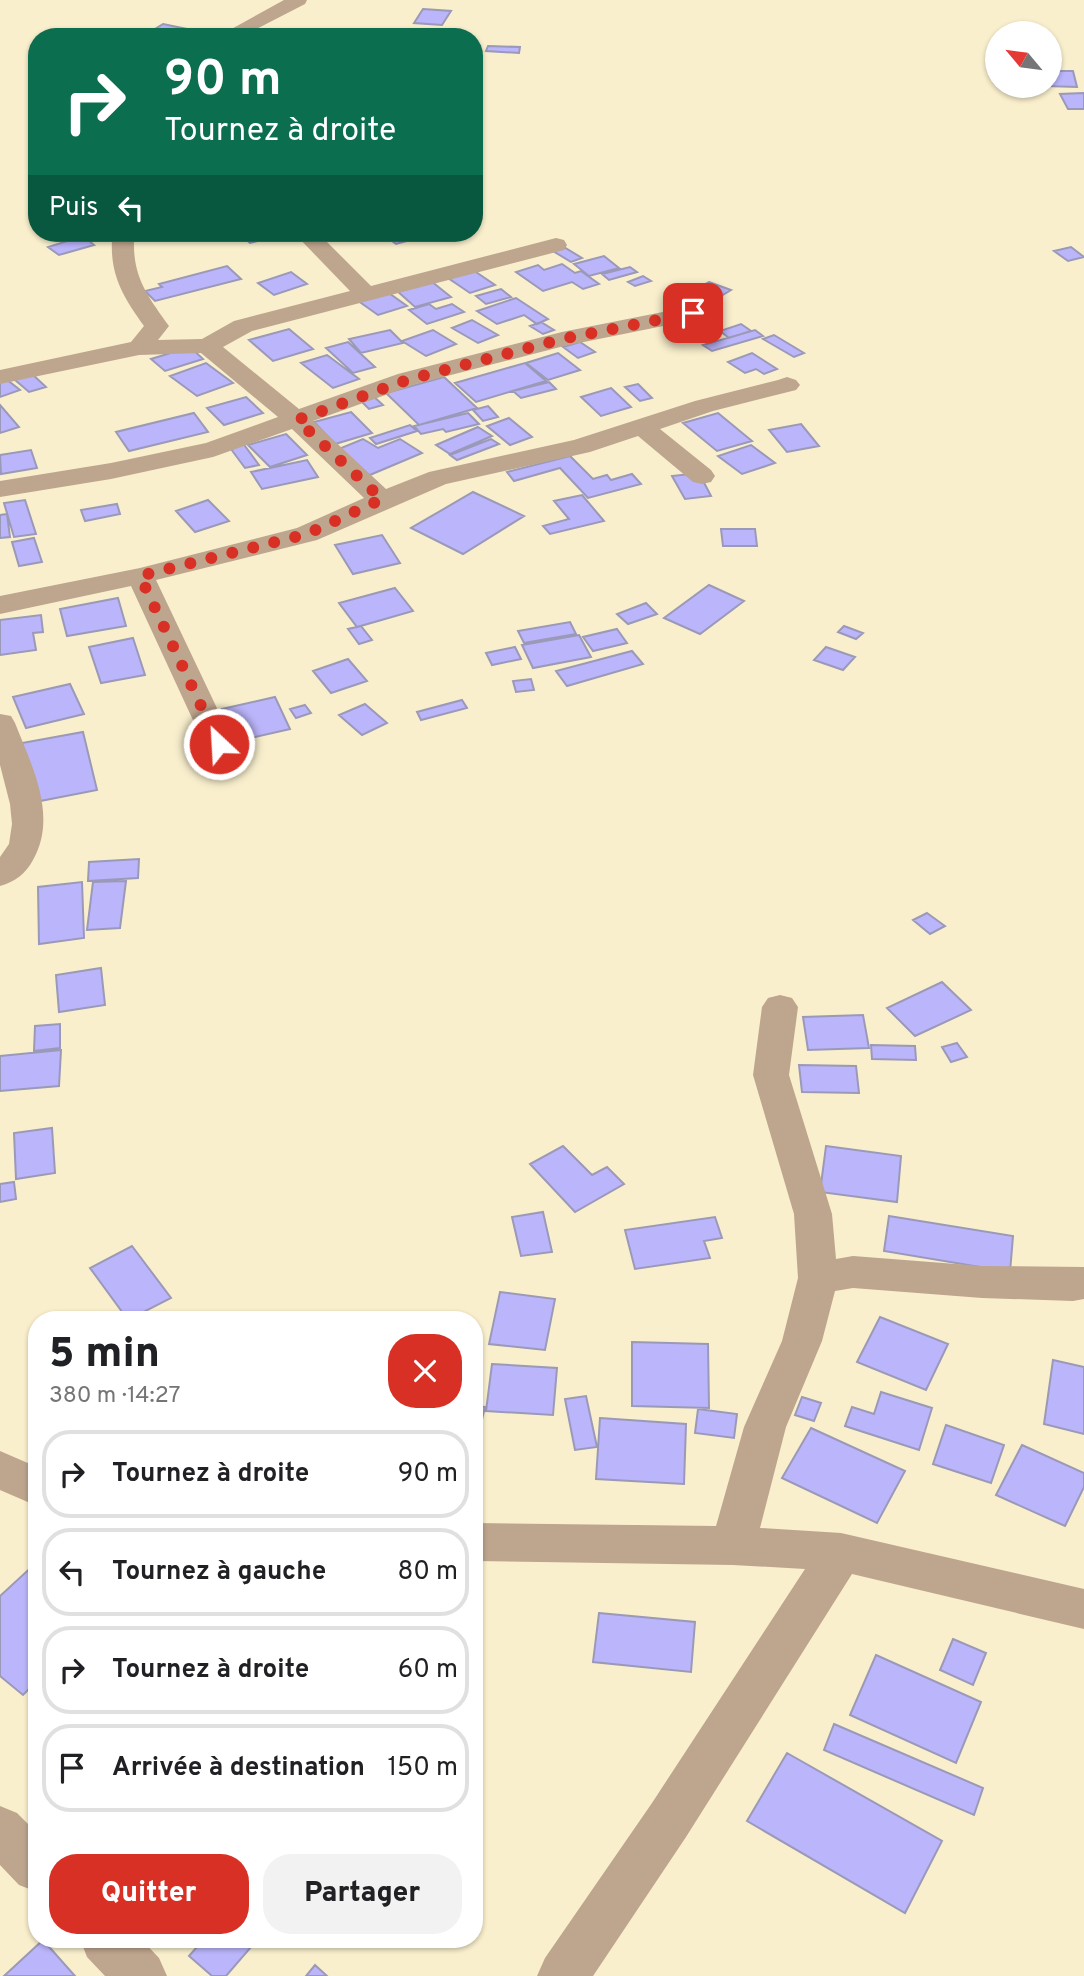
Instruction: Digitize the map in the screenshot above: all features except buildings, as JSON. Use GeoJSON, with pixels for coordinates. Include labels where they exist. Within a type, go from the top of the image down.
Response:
{"type":"FeatureCollection","features":[{"type":"Feature","properties":{"kind":"street"},"geometry":{"type":"LineString","coordinates":[[244,28],[298,0]]}},
{"type":"Feature","properties":{"kind":"street"},"geometry":{"type":"LineString","coordinates":[[123,242],[121,260],[126,284],[157,327],[139,348]]}},
{"type":"Feature","properties":{"kind":"street"},"geometry":{"type":"LineString","coordinates":[[314,242],[364,292]]}},
{"type":"Feature","properties":{"kind":"street"},"geometry":{"type":"LineString","coordinates":[[0,377],[139,348],[207,346],[243,326],[364,292],[556,245]]}},
{"type":"Feature","properties":{"kind":"street"},"geometry":{"type":"LineString","coordinates":[[0,489],[111,471],[213,449],[407,380],[562,339],[693,313]]}},
{"type":"Feature","properties":{"kind":"street"},"geometry":{"type":"LineString","coordinates":[[207,346],[297,420],[382,499]]}},
{"type":"Feature","properties":{"kind":"street"},"geometry":{"type":"LineString","coordinates":[[0,605],[140,576],[307,534],[382,499],[438,478],[581,446],[644,428],[704,406],[787,385]]}},
{"type":"Feature","properties":{"kind":"street"},"geometry":{"type":"LineString","coordinates":[[644,428],[702,476]]}},
{"type":"Feature","properties":{"kind":"street"},"geometry":{"type":"LineString","coordinates":[[140,576],[219,744]]}},
{"type":"Feature","properties":{"kind":"street"},"geometry":{"type":"LineString","coordinates":[[0,723],[29,808],[26,846],[12,867],[0,875]]}},
{"type":"Feature","properties":{"kind":"street"},"geometry":{"type":"LineString","coordinates":[[733,1546],[765,1427],[802,1341],[818,1278],[813,1214],[771,1075],[780,1007]]}},
{"type":"Feature","properties":{"kind":"street"},"geometry":{"type":"LineString","coordinates":[[818,1278],[853,1272],[982,1282],[1073,1285],[1084,1283]]}},
{"type":"Feature","properties":{"kind":"street"},"geometry":{"type":"LineString","coordinates":[[0,1469],[28,1483]]}},
{"type":"Feature","properties":{"kind":"street"},"geometry":{"type":"LineString","coordinates":[[483,1542],[733,1546],[841,1552],[1084,1609]]}},
{"type":"Feature","properties":{"kind":"street"},"geometry":{"type":"LineString","coordinates":[[564,1976],[669,1820],[841,1552]]}},
{"type":"Feature","properties":{"kind":"street"},"geometry":{"type":"LineString","coordinates":[[0,1830],[28,1859]]}},
{"type":"Feature","properties":{"kind":"street"},"geometry":{"type":"LineString","coordinates":[[114,1948],[141,1976]]}},
{"type":"Feature","properties":{"kind":"route"},"geometry":{"type":"LineString","coordinates":[[219,744],[140,576],[307,534],[343,520],[382,499],[297,420],[407,380],[562,339],[693,313]]}}]}
